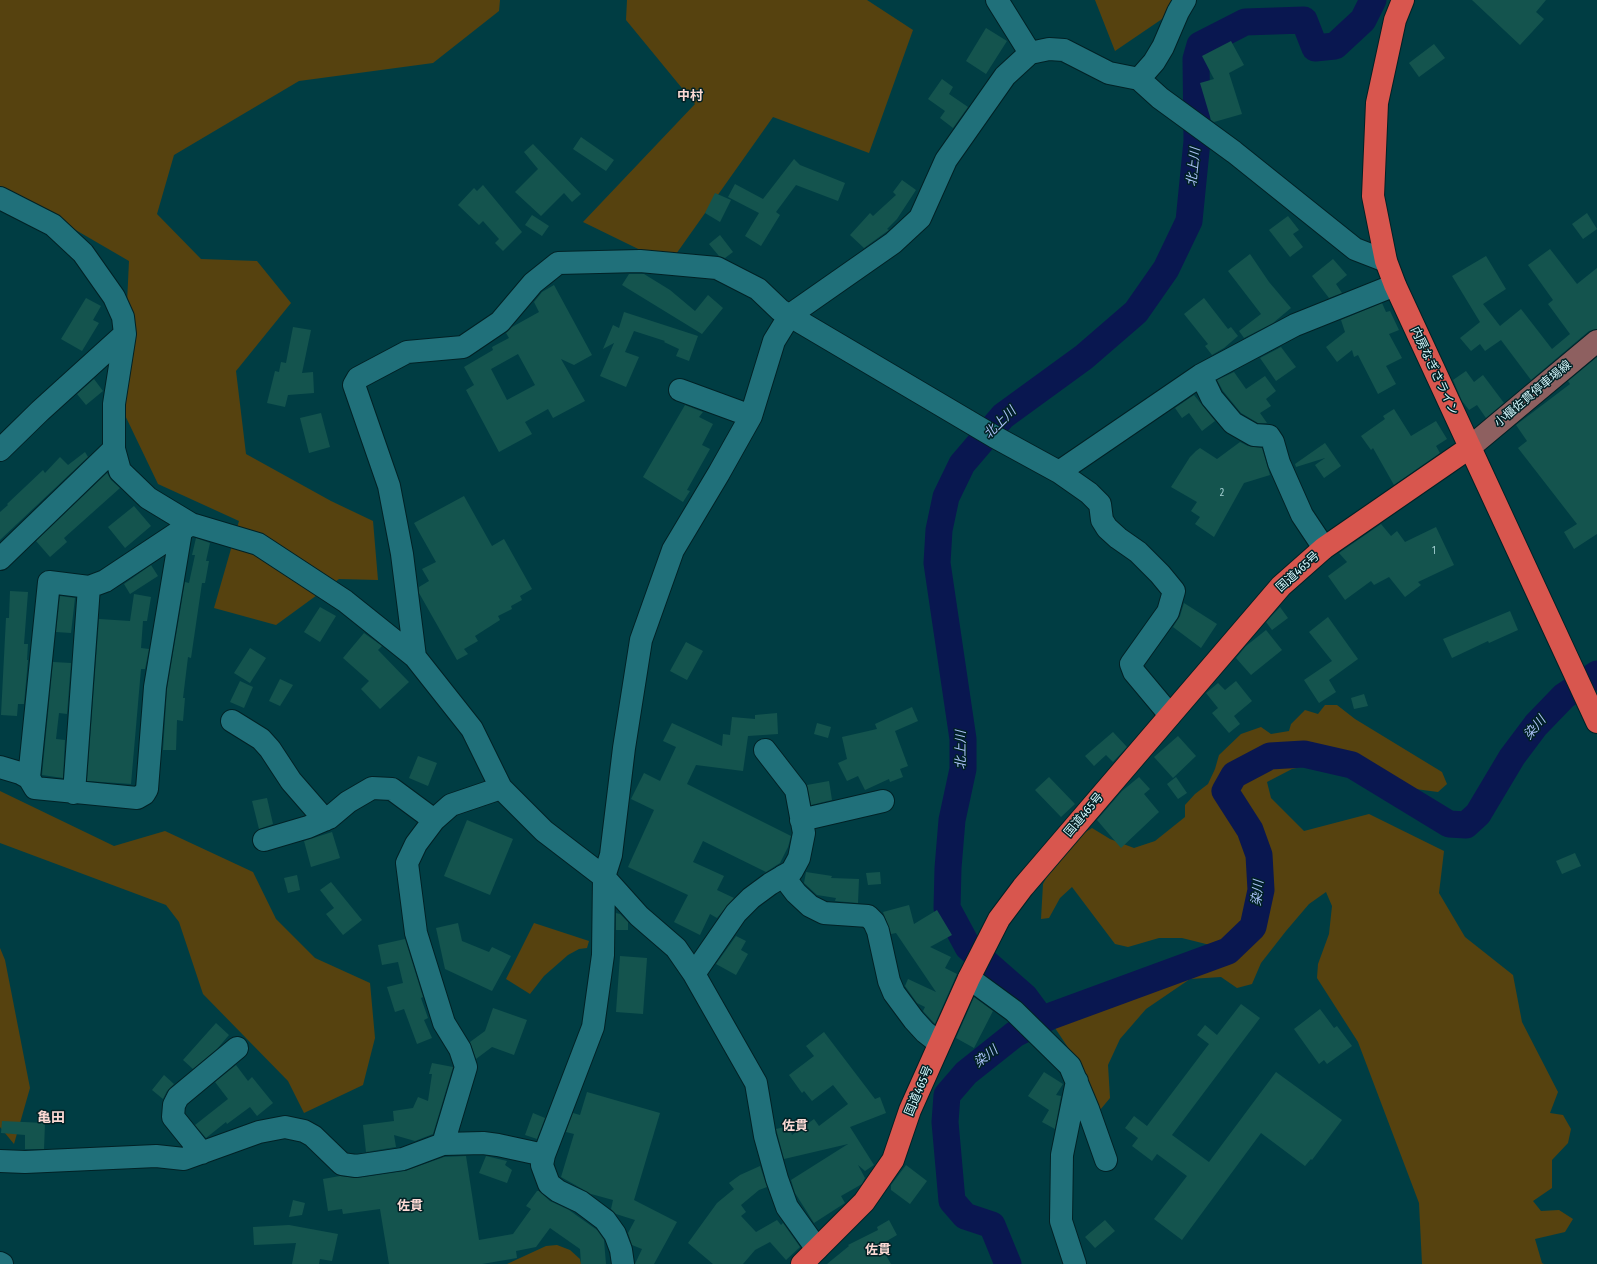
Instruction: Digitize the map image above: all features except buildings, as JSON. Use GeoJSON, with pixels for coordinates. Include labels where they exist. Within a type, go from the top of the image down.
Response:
{"type":"FeatureCollection","features":[{"type":"Feature","properties":{"kind":"highway","name":"内房なぎさライン"},"geometry":{"type":"LineString","coordinates":[[1403,0],[1395,20],[1377,103],[1373,196],[1386,261],[1395,285],[1469,448],[1595,719]]}},
{"type":"Feature","properties":{"kind":"highway","name":"国道465号"},"geometry":{"type":"LineString","coordinates":[[810,1257],[864,1202],[893,1160],[910,1110],[972,973],[999,919],[1023,887],[1281,586],[1324,548],[1469,448]]}},
{"type":"Feature","properties":{"kind":"main road","name":"小櫃佐貫停車場線"},"geometry":{"type":"LineString","coordinates":[[1469,448],[1597,341]]}},
{"type":"Feature","properties":{"kind":"street"},"geometry":{"type":"LineString","coordinates":[[997,0],[1030,53]]}},
{"type":"Feature","properties":{"kind":"street"},"geometry":{"type":"LineString","coordinates":[[1139,79],[1154,62],[1163,47],[1178,12],[1185,0]]}},
{"type":"Feature","properties":{"kind":"street"},"geometry":{"type":"LineString","coordinates":[[624,1264],[615,1234],[605,1220],[581,1202],[558,1191],[550,1184],[542,1165],[544,1155],[592,1027],[603,955],[604,877],[611,855],[624,748],[641,640],[673,550],[751,416],[774,341],[790,315],[893,243],[920,218],[946,160],[1004,76],[1030,53],[1049,49],[1064,50],[1109,74],[1139,79],[1160,98],[1234,152],[1355,249],[1386,261]]}},
{"type":"Feature","properties":{"kind":"street"},"geometry":{"type":"LineString","coordinates":[[0,198],[53,225],[83,253],[114,297],[123,317],[125,334],[114,404],[114,449],[120,471],[142,493],[186,527],[258,544],[345,601],[415,657],[472,729],[501,788],[544,830],[604,877],[639,916],[676,948],[694,974],[756,1083],[764,1136],[777,1179],[787,1207],[810,1257]]}},
{"type":"Feature","properties":{"kind":"street"},"geometry":{"type":"LineString","coordinates":[[415,657],[402,554],[389,486],[354,385],[358,378],[407,352],[462,347],[500,322],[533,283],[558,263],[640,261],[717,268],[758,290],[780,310],[995,437],[1058,472],[1089,493],[1100,504],[1101,516],[1107,528],[1138,552],[1174,591],[1168,612],[1131,664],[1134,672],[1170,714]]}},
{"type":"Feature","properties":{"kind":"street"},"geometry":{"type":"LineString","coordinates":[[1058,472],[1137,420],[1201,375],[1295,325],[1395,285]]}},
{"type":"Feature","properties":{"kind":"street"},"geometry":{"type":"LineString","coordinates":[[0,450],[40,411],[125,334]]}},
{"type":"Feature","properties":{"kind":"street"},"geometry":{"type":"LineString","coordinates":[[1201,375],[1212,398],[1233,423],[1254,435],[1269,436],[1302,515],[1324,548]]}},
{"type":"Feature","properties":{"kind":"street"},"geometry":{"type":"LineString","coordinates":[[680,390],[751,416]]}},
{"type":"Feature","properties":{"kind":"street"},"geometry":{"type":"LineString","coordinates":[[0,559],[114,449]]}},
{"type":"Feature","properties":{"kind":"street"},"geometry":{"type":"LineString","coordinates":[[29,778],[49,582],[89,587],[105,581],[186,527]]}},
{"type":"Feature","properties":{"kind":"street"},"geometry":{"type":"LineString","coordinates":[[0,767],[20,773],[29,778],[35,788],[137,798],[144,794],[147,789],[155,687],[186,527]]}},
{"type":"Feature","properties":{"kind":"street"},"geometry":{"type":"LineString","coordinates":[[74,792],[89,587]]}},
{"type":"Feature","properties":{"kind":"street"},"geometry":{"type":"LineString","coordinates":[[232,721],[261,739],[270,749],[291,781],[325,820]]}},
{"type":"Feature","properties":{"kind":"street"},"geometry":{"type":"LineString","coordinates":[[694,974],[736,913],[750,898],[792,871],[799,858],[804,833],[796,790],[765,750]]}},
{"type":"Feature","properties":{"kind":"street"},"geometry":{"type":"LineString","coordinates":[[264,840],[325,820],[348,802],[372,788],[392,789],[434,820]]}},
{"type":"Feature","properties":{"kind":"street"},"geometry":{"type":"LineString","coordinates":[[442,1144],[466,1067],[460,1049],[444,1023],[416,933],[407,863],[416,844],[434,820],[452,805],[501,788]]}},
{"type":"Feature","properties":{"kind":"street"},"geometry":{"type":"LineString","coordinates":[[802,820],[883,801]]}},
{"type":"Feature","properties":{"kind":"street"},"geometry":{"type":"LineString","coordinates":[[783,876],[796,893],[810,906],[824,914],[868,916],[874,922],[878,931],[889,981],[894,993],[925,1032],[940,1043]]}},
{"type":"Feature","properties":{"kind":"street"},"geometry":{"type":"LineString","coordinates":[[972,973],[1014,1011],[1070,1066],[1106,1160]]}},
{"type":"Feature","properties":{"kind":"street"},"geometry":{"type":"LineString","coordinates":[[202,1153],[173,1117],[174,1105],[178,1097],[236,1048]]}},
{"type":"Feature","properties":{"kind":"street"},"geometry":{"type":"LineString","coordinates":[[1075,1264],[1061,1221],[1062,1155],[1077,1081]]}},
{"type":"Feature","properties":{"kind":"street"},"geometry":{"type":"LineString","coordinates":[[0,1161],[25,1162],[156,1156],[184,1159],[259,1132],[285,1127],[304,1131],[313,1136],[342,1164],[356,1166],[403,1159],[442,1144],[483,1143],[512,1147],[544,1155]]}},
{"type":"Feature","properties":{"kind":"shaded area"},"geometry":{"type":"Polygon","coordinates":[[[0,0],[500,0],[499,11],[433,63],[299,81],[174,155],[157,214],[201,259],[257,261],[291,303],[236,371],[246,454],[331,501],[373,521],[378,580],[339,579],[276,625],[214,608],[239,521],[158,484],[122,409],[129,261],[0,186],[0,0]]]}},
{"type":"Feature","properties":{"kind":"shaded area"},"geometry":{"type":"Polygon","coordinates":[[[627,0],[867,0],[913,30],[869,153],[773,117],[669,264],[583,222],[695,104],[626,20],[627,0]]]}},
{"type":"Feature","properties":{"kind":"shaded area"},"geometry":{"type":"Polygon","coordinates":[[[1095,0],[1178,0],[1165,17],[1115,51],[1095,0]]]}},
{"type":"Feature","properties":{"kind":"shaded area"},"geometry":{"type":"Polygon","coordinates":[[[1325,705],[1337,705],[1355,719],[1442,772],[1447,784],[1438,792],[1408,788],[1315,764],[1292,769],[1267,782],[1271,798],[1304,831],[1369,814],[1444,851],[1439,893],[1465,937],[1513,975],[1522,1022],[1558,1092],[1550,1113],[1563,1115],[1571,1129],[1568,1143],[1552,1160],[1552,1188],[1533,1201],[1541,1211],[1559,1210],[1573,1219],[1565,1232],[1535,1239],[1542,1263],[1544,1264],[1422,1264],[1419,1203],[1358,1042],[1317,978],[1318,964],[1329,934],[1332,906],[1326,892],[1309,904],[1286,931],[1261,963],[1252,984],[1237,988],[1221,977],[1190,979],[1146,1009],[1120,1039],[1108,1065],[1110,1098],[1100,1110],[1093,1104],[1075,1058],[1055,1028],[1058,1013],[1143,970],[1210,945],[1182,938],[1159,938],[1128,947],[1115,944],[1072,887],[1060,898],[1049,918],[1041,919],[1043,884],[1054,863],[1076,838],[1092,828],[1110,839],[1134,848],[1155,841],[1185,817],[1185,805],[1195,794],[1208,784],[1215,769],[1219,755],[1241,734],[1261,727],[1271,734],[1289,731],[1291,724],[1305,710],[1318,714],[1325,705]]]}},
{"type":"Feature","properties":{"kind":"shaded area"},"geometry":{"type":"Polygon","coordinates":[[[0,791],[114,846],[165,831],[253,872],[276,919],[315,958],[370,983],[375,1038],[363,1085],[304,1113],[288,1081],[203,994],[179,922],[166,905],[0,843],[0,791]]]}},
{"type":"Feature","properties":{"kind":"shaded area"},"geometry":{"type":"Polygon","coordinates":[[[534,923],[589,941],[587,948],[579,949],[568,955],[544,976],[530,994],[506,979],[534,923]]]}},
{"type":"Feature","properties":{"kind":"shaded area"},"geometry":{"type":"Polygon","coordinates":[[[0,948],[5,960],[30,1088],[14,1144],[0,1127],[0,948]]]}},
{"type":"Feature","properties":{"kind":"shaded area"},"geometry":{"type":"Polygon","coordinates":[[[557,1245],[570,1250],[580,1259],[581,1264],[507,1264],[546,1246],[557,1245]]]}},
{"type":"Feature","properties":{"kind":"waterway","name":"北上川"},"geometry":{"type":"LineString","coordinates":[[1042,1020],[1025,997],[968,947],[947,908],[948,868],[952,820],[963,769],[963,739],[937,563],[939,530],[946,497],[962,464],[1003,416],[1084,357],[1136,312],[1166,269],[1189,221],[1197,141],[1196,59],[1200,45],[1245,22],[1304,20],[1315,48],[1335,46],[1363,20],[1373,0]]}},
{"type":"Feature","properties":{"kind":"waterway","name":"染川"},"geometry":{"type":"LineString","coordinates":[[1008,1264],[992,1225],[965,1216],[952,1201],[945,1122],[947,1095],[966,1073],[1015,1034],[1051,1016],[1228,951],[1253,927],[1261,890],[1259,855],[1250,830],[1225,791],[1234,775],[1270,756],[1304,754],[1352,765],[1449,824],[1466,825],[1478,814],[1512,757],[1536,725],[1564,696],[1597,674]]}},
{"type":"Feature","properties":{"kind":"district","name":"中村"},"geometry":{"type":"Point","coordinates":[690,96]}},
{"type":"Feature","properties":{"kind":"district","name":"亀田"},"geometry":{"type":"Point","coordinates":[51,1118]}},
{"type":"Feature","properties":{"kind":"district","name":"佐貫"},"geometry":{"type":"Point","coordinates":[795,1126]}},
{"type":"Feature","properties":{"kind":"district","name":"佐貫"},"geometry":{"type":"Point","coordinates":[410,1206]}},
{"type":"Feature","properties":{"kind":"district","name":"佐貫"},"geometry":{"type":"Point","coordinates":[878,1250]}}]}
